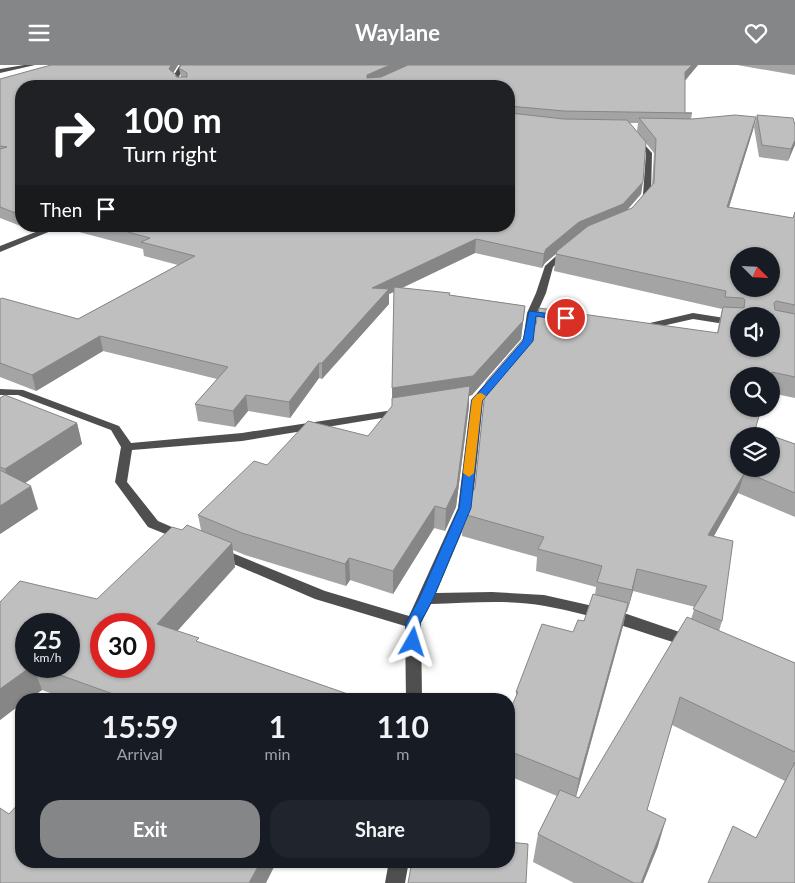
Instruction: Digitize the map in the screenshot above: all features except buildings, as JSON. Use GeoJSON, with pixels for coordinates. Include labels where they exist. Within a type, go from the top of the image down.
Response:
{"type":"FeatureCollection","features":[{"type":"Feature","properties":{"kind":"street"},"geometry":{"type":"LineString","coordinates":[[0,71],[32,65]]}},
{"type":"Feature","properties":{"kind":"street"},"geometry":{"type":"LineString","coordinates":[[178,80],[175,78],[183,65]]}},
{"type":"Feature","properties":{"kind":"street"},"geometry":{"type":"LineString","coordinates":[[629,128],[649,153],[648,195],[631,214]]}},
{"type":"Feature","properties":{"kind":"street"},"geometry":{"type":"LineString","coordinates":[[0,249],[44,232]]}},
{"type":"Feature","properties":{"kind":"street"},"geometry":{"type":"LineString","coordinates":[[515,356],[528,341],[549,266],[576,244]]}},
{"type":"Feature","properties":{"kind":"street"},"geometry":{"type":"LineString","coordinates":[[633,329],[693,316],[730,322]]}},
{"type":"Feature","properties":{"kind":"street"},"geometry":{"type":"LineString","coordinates":[[414,693],[413,623],[426,599],[465,508],[472,401],[503,371]]}},
{"type":"Feature","properties":{"kind":"street"},"geometry":{"type":"LineString","coordinates":[[0,391],[19,392],[115,428],[127,447],[121,482],[153,524],[195,542]]}},
{"type":"Feature","properties":{"kind":"street"},"geometry":{"type":"LineString","coordinates":[[127,447],[242,437],[409,411]]}},
{"type":"Feature","properties":{"kind":"street"},"geometry":{"type":"LineString","coordinates":[[212,549],[320,595],[413,623]]}},
{"type":"Feature","properties":{"kind":"street"},"geometry":{"type":"LineString","coordinates":[[426,599],[492,597],[544,600],[624,619],[683,638],[709,649]]}},
{"type":"Feature","properties":{"kind":"street"},"geometry":{"type":"LineString","coordinates":[[395,883],[398,868]]}},
{"type":"Feature","properties":{"kind":"slow traffic"},"geometry":{"type":"LineString","coordinates":[[469,473],[477,400],[481,396]]}},
{"type":"Feature","properties":{"kind":"route"},"geometry":{"type":"LineString","coordinates":[[413,642],[413,623],[426,599],[465,508],[477,400],[528,341],[532,313],[566,318]]}}]}
